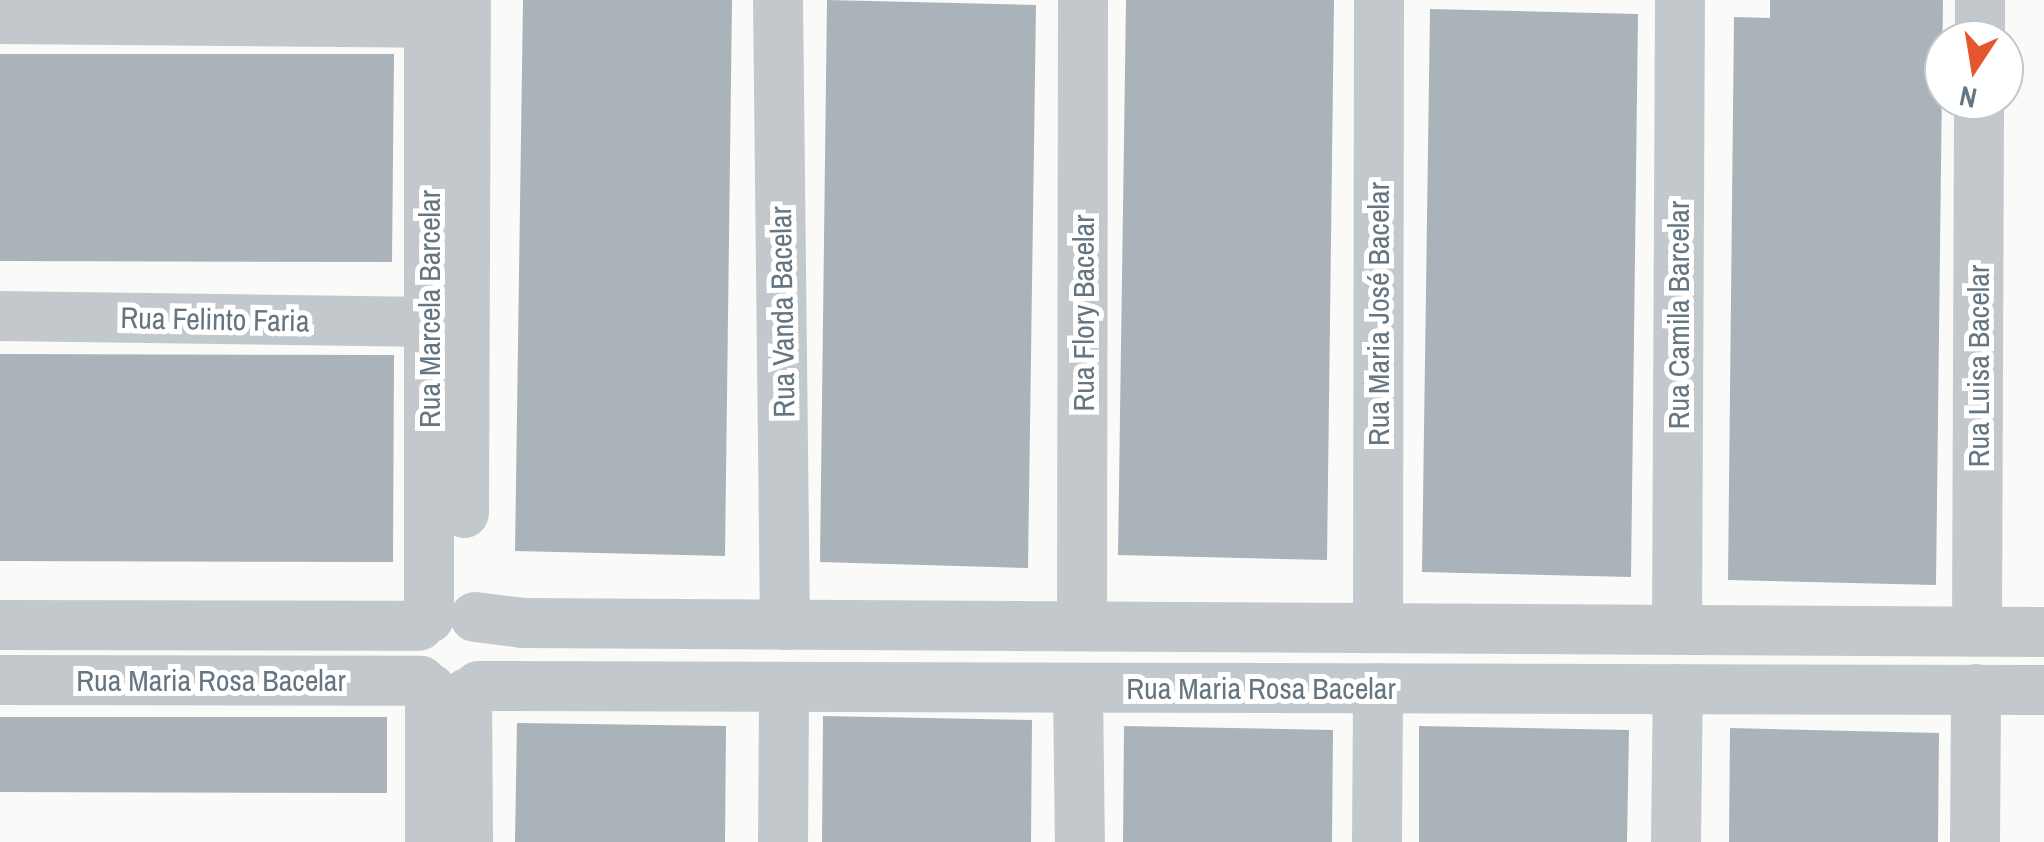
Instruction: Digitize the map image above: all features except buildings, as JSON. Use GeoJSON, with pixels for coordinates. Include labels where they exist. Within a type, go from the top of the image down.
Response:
{"type":"FeatureCollection","features":[{"type":"Feature","properties":{"kind":"street","name":"Rua Vanda Bacelar"},"geometry":{"type":"LineString","coordinates":[[778,0],[785,624]]}},
{"type":"Feature","properties":{"kind":"street","name":"Rua Flory Bacelar"},"geometry":{"type":"LineString","coordinates":[[1082,626],[1083,0]]}},
{"type":"Feature","properties":{"kind":"street","name":"Rua Maria José Bacelar"},"geometry":{"type":"LineString","coordinates":[[1378,628],[1379,0]]}},
{"type":"Feature","properties":{"kind":"street","name":"Rua Camila Barcelar"},"geometry":{"type":"LineString","coordinates":[[1677,630],[1680,0]]}},
{"type":"Feature","properties":{"kind":"street"},"geometry":{"type":"LineString","coordinates":[[0,20],[441,8]]}},
{"type":"Feature","properties":{"kind":"street","name":"Rua Marcela Barcelar"},"geometry":{"type":"LineString","coordinates":[[441,8],[429,322],[462,619]]}},
{"type":"Feature","properties":{"kind":"street","name":"Rua Marcela Barcelar"},"geometry":{"type":"LineString","coordinates":[[441,8],[462,619]]}},
{"type":"Feature","properties":{"kind":"street","name":"Rua Luisa Bacelar"},"geometry":{"type":"LineString","coordinates":[[1977,632],[1979,120]]}},
{"type":"Feature","properties":{"kind":"street","name":"Rua Felinto Faria"},"geometry":{"type":"LineString","coordinates":[[0,316],[429,322]]}},
{"type":"Feature","properties":{"kind":"street","name":"Rua Maria Rosa Bacelar"},"geometry":{"type":"LineString","coordinates":[[0,624],[462,619],[2044,632]]}},
{"type":"Feature","properties":{"kind":"street"},"geometry":{"type":"LineString","coordinates":[[449,687],[492,668],[495,645],[462,619],[411,660],[449,687],[468,842]]}},
{"type":"Feature","properties":{"kind":"street","name":"Rua Maria Rosa Bacelar"},"geometry":{"type":"LineString","coordinates":[[0,680],[449,687],[2044,690]]}},
{"type":"Feature","properties":{"kind":"street"},"geometry":{"type":"LineString","coordinates":[[430,842],[449,687]]}},
{"type":"Feature","properties":{"kind":"street"},"geometry":{"type":"LineString","coordinates":[[783,842],[784,688]]}},
{"type":"Feature","properties":{"kind":"street"},"geometry":{"type":"LineString","coordinates":[[1078,688],[1080,842]]}},
{"type":"Feature","properties":{"kind":"street"},"geometry":{"type":"LineString","coordinates":[[1377,842],[1378,688]]}},
{"type":"Feature","properties":{"kind":"street"},"geometry":{"type":"LineString","coordinates":[[1676,842],[1678,689]]}},
{"type":"Feature","properties":{"kind":"street"},"geometry":{"type":"LineString","coordinates":[[1976,689],[1976,842]]}}]}
